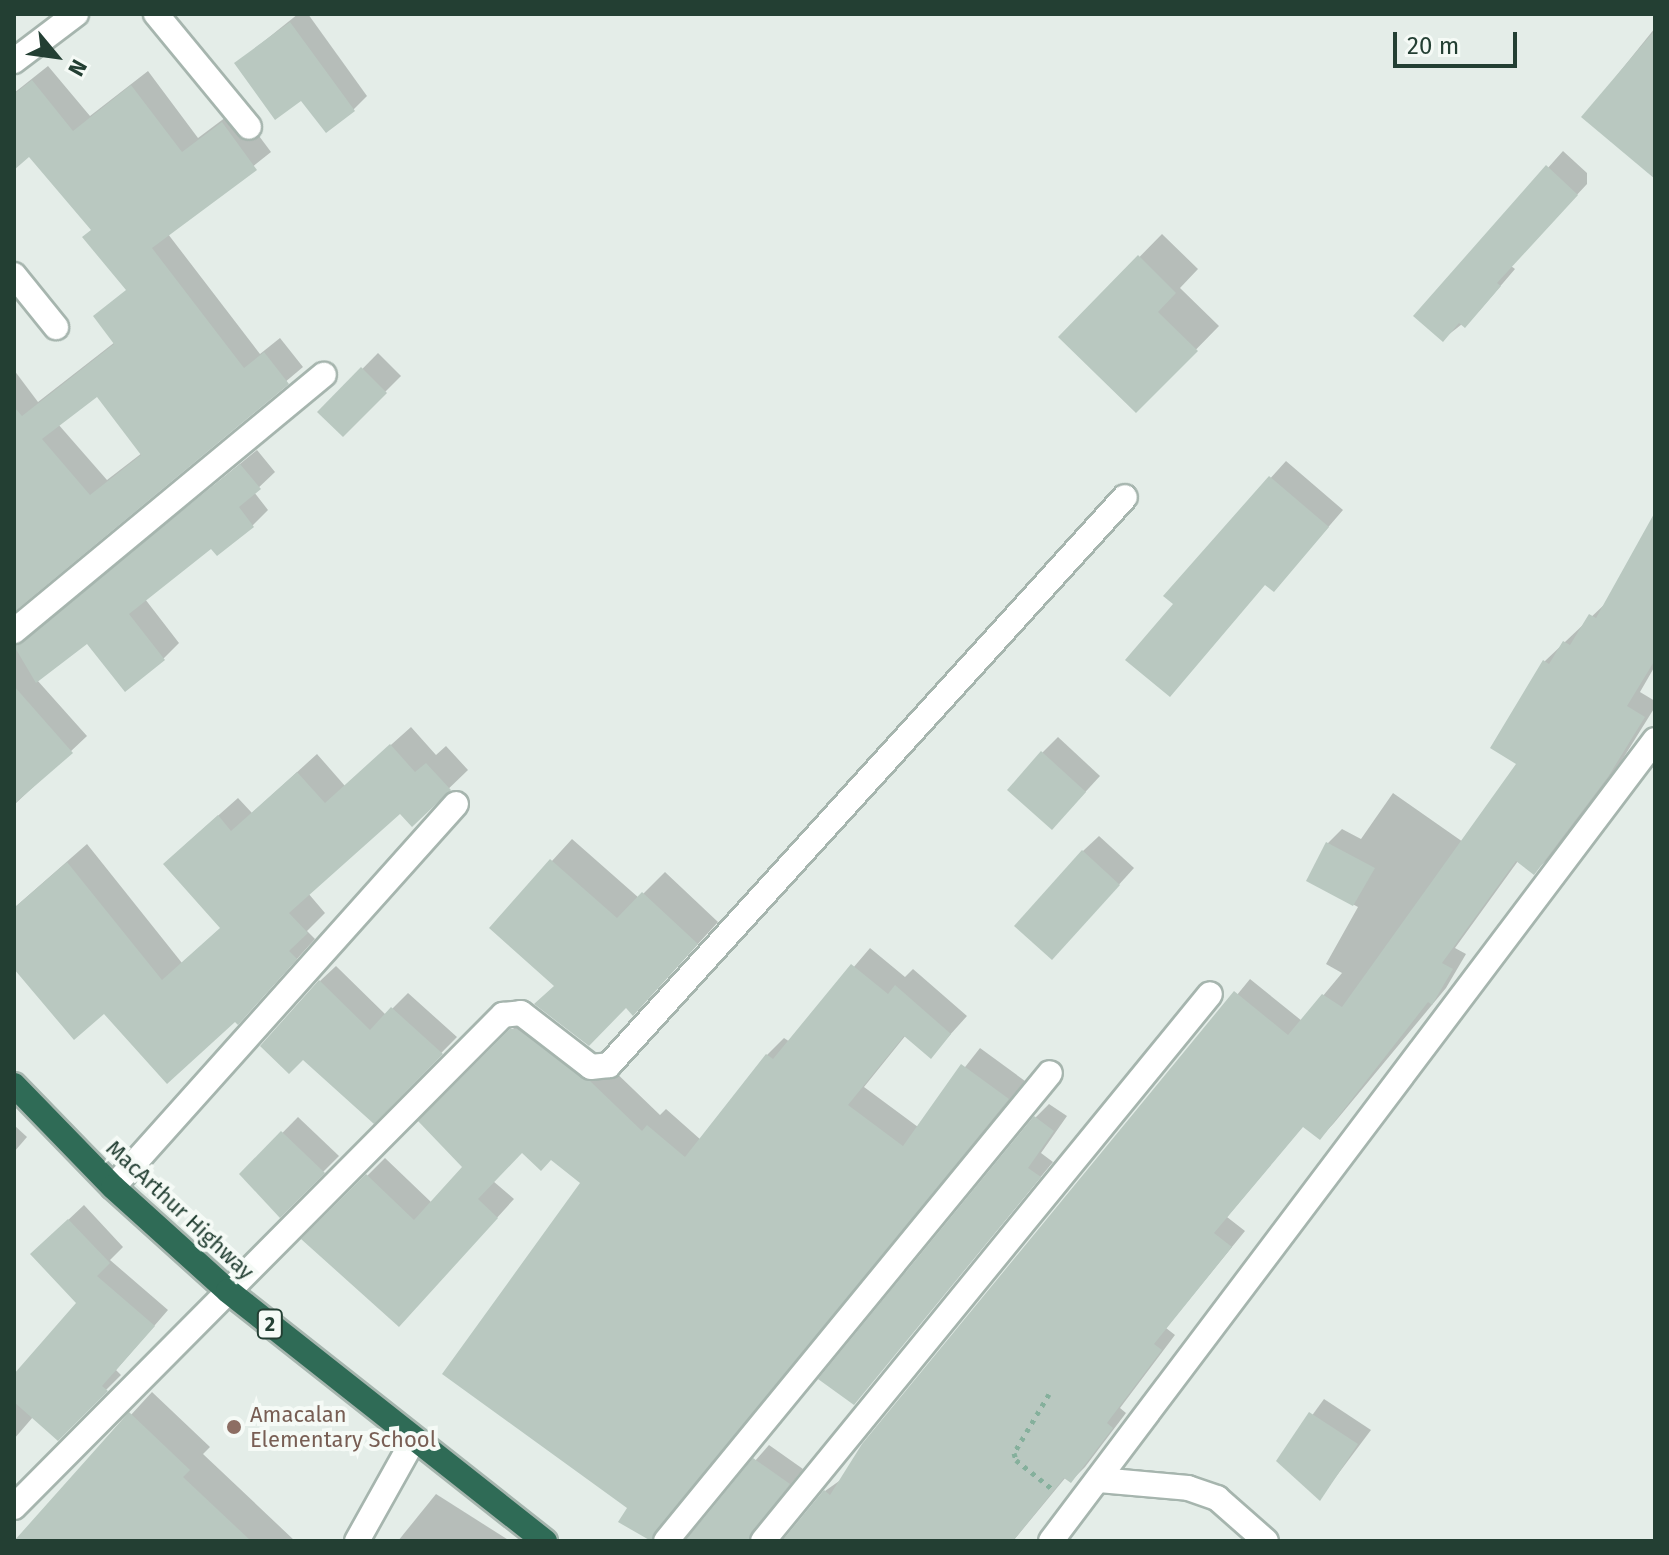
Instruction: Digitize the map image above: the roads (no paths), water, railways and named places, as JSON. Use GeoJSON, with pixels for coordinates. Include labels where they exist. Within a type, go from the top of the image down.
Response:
{"type":"FeatureCollection","features":[{"type":"Feature","properties":{"kind":"highway","name":"MacArthur Highway"},"geometry":{"type":"LineString","coordinates":[[14,1085],[113,1187],[228,1291],[545,1541]]}},
{"type":"Feature","properties":{"kind":"street"},"geometry":{"type":"LineString","coordinates":[[14,61],[76,14]]}},
{"type":"Feature","properties":{"kind":"street"},"geometry":{"type":"LineString","coordinates":[[156,14],[249,127]]}},
{"type":"Feature","properties":{"kind":"street"},"geometry":{"type":"LineString","coordinates":[[14,275],[56,327]]}},
{"type":"Feature","properties":{"kind":"street"},"geometry":{"type":"LineString","coordinates":[[14,631],[324,375]]}},
{"type":"Feature","properties":{"kind":"street"},"geometry":{"type":"LineString","coordinates":[[14,1507],[503,1015],[521,1013],[591,1067],[609,1065],[1125,497]]}},
{"type":"Feature","properties":{"kind":"street"},"geometry":{"type":"LineString","coordinates":[[1051,1541],[1655,740]]}},
{"type":"Feature","properties":{"kind":"street"},"geometry":{"type":"LineString","coordinates":[[113,1187],[456,804]]}},
{"type":"Feature","properties":{"kind":"street"},"geometry":{"type":"LineString","coordinates":[[763,1541],[1210,994]]}},
{"type":"Feature","properties":{"kind":"street"},"geometry":{"type":"LineString","coordinates":[[666,1541],[1050,1073]]}},
{"type":"Feature","properties":{"kind":"street"},"geometry":{"type":"LineString","coordinates":[[357,1541],[414,1439]]}},
{"type":"Feature","properties":{"kind":"street"},"geometry":{"type":"LineString","coordinates":[[1099,1480],[1188,1488],[1217,1498],[1244,1516],[1266,1541]]}},
{"type":"Feature","properties":{"kind":"place","name":"Amacalan Elementary School"},"geometry":{"type":"Point","coordinates":[234,1427]}}]}
